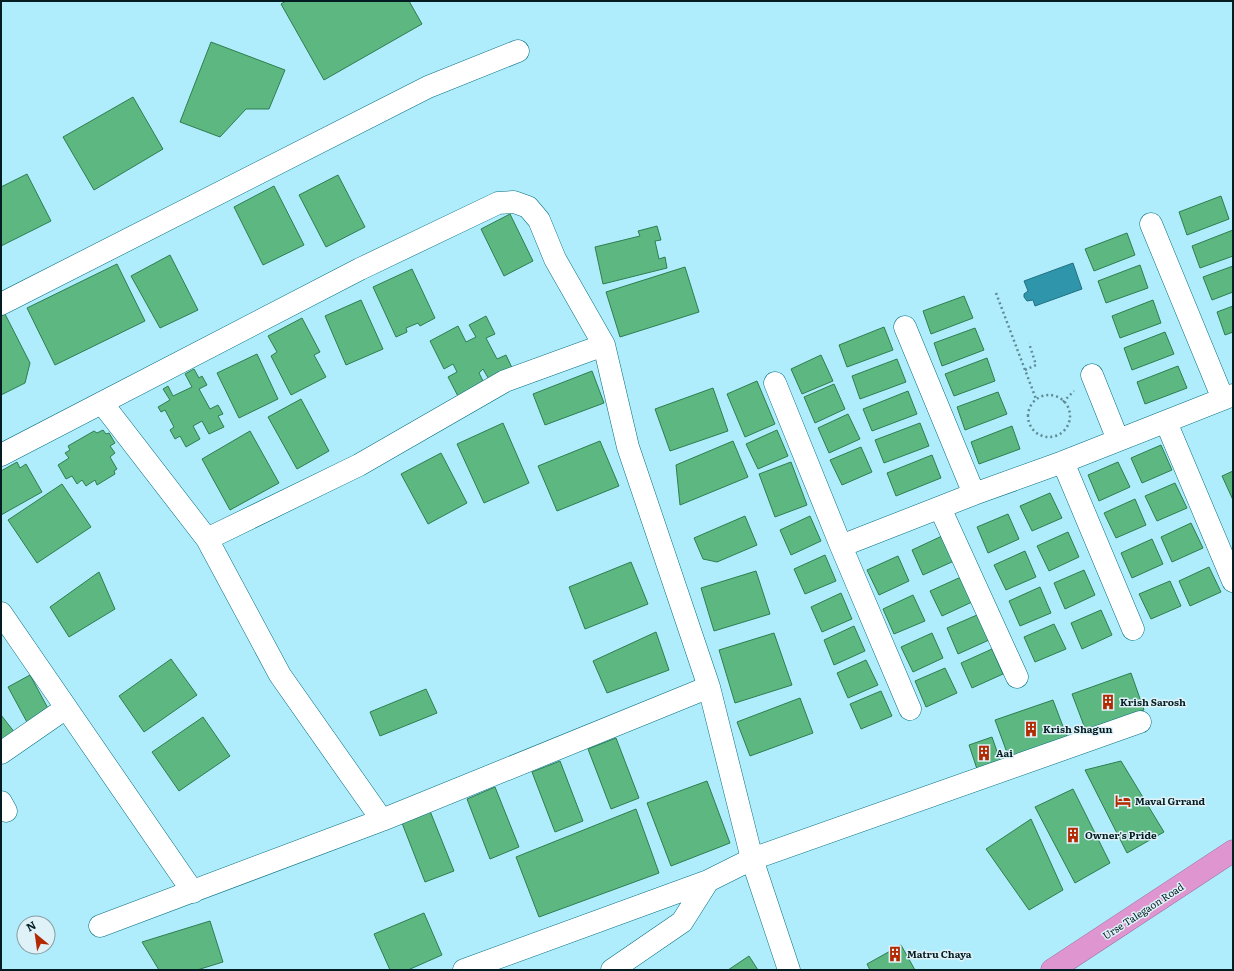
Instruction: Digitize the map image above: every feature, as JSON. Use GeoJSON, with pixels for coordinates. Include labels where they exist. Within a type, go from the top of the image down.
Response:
{"type":"FeatureCollection","features":[{"type":"Feature","properties":{"kind":"highway","name":"Urse Talegaon Road"},"geometry":{"type":"LineString","coordinates":[[1052,970],[1233,851]]}},
{"type":"Feature","properties":{"kind":"street"},"geometry":{"type":"LineString","coordinates":[[1,304],[428,87],[518,51]]}},
{"type":"Feature","properties":{"kind":"street"},"geometry":{"type":"LineString","coordinates":[[1,455],[360,268],[498,203],[514,202],[528,207],[539,220],[555,259],[604,345],[628,447],[709,688],[752,859],[789,970]]}},
{"type":"Feature","properties":{"kind":"street"},"geometry":{"type":"LineString","coordinates":[[841,546],[974,494],[1063,462],[1228,397],[1151,224]]}},
{"type":"Feature","properties":{"kind":"street"},"geometry":{"type":"LineString","coordinates":[[905,327],[974,494]]}},
{"type":"Feature","properties":{"kind":"street"},"geometry":{"type":"LineString","coordinates":[[207,538],[358,464],[505,381],[604,345]]}},
{"type":"Feature","properties":{"kind":"street"},"geometry":{"type":"LineString","coordinates":[[1085,381],[1118,440]]}},
{"type":"Feature","properties":{"kind":"street"},"geometry":{"type":"LineString","coordinates":[[775,383],[841,546],[910,709]]}},
{"type":"Feature","properties":{"kind":"street"},"geometry":{"type":"LineString","coordinates":[[102,403],[207,538],[280,675],[382,820]]}},
{"type":"Feature","properties":{"kind":"street"},"geometry":{"type":"LineString","coordinates":[[1166,422],[1233,581]]}},
{"type":"Feature","properties":{"kind":"street"},"geometry":{"type":"LineString","coordinates":[[1063,462],[1133,629]]}},
{"type":"Feature","properties":{"kind":"street"},"geometry":{"type":"LineString","coordinates":[[940,508],[1016,677]]}},
{"type":"Feature","properties":{"kind":"street"},"geometry":{"type":"LineString","coordinates":[[1,613],[192,892]]}},
{"type":"Feature","properties":{"kind":"street"},"geometry":{"type":"LineString","coordinates":[[100,926],[382,820],[709,688]]}},
{"type":"Feature","properties":{"kind":"street"},"geometry":{"type":"LineString","coordinates":[[1,753],[66,708]]}},
{"type":"Feature","properties":{"kind":"street"},"geometry":{"type":"LineString","coordinates":[[464,970],[708,881],[752,859],[1140,722]]}},
{"type":"Feature","properties":{"kind":"street"},"geometry":{"type":"LineString","coordinates":[[612,970],[682,922],[708,881]]}},
{"type":"Feature","properties":{"kind":"path"},"geometry":{"type":"LineString","coordinates":[[996,293],[1036,399]]}},
{"type":"Feature","properties":{"kind":"path"},"geometry":{"type":"LineString","coordinates":[[1025,370],[1036,365],[1029,343]]}},
{"type":"Feature","properties":{"kind":"path"},"geometry":{"type":"LineString","coordinates":[[1064,402],[1085,381]]}},
{"type":"Feature","properties":{"kind":"path"},"geometry":{"type":"LineString","coordinates":[[1043,396],[1058,397],[1068,408],[1068,423],[1064,430],[1058,435],[1043,436],[1031,427],[1028,420],[1028,412],[1036,399],[1043,396]]}},
{"type":"Feature","properties":{"kind":"water"},"geometry":{"type":"Polygon","coordinates":[[[1073,263],[1082,289],[1035,306],[1033,300],[1027,301],[1024,294],[1028,291],[1024,281],[1073,263]]]}},
{"type":"Feature","properties":{"kind":"building"},"geometry":{"type":"Polygon","coordinates":[[[286,1],[409,1],[422,24],[324,80],[281,4],[286,1]]]}},
{"type":"Feature","properties":{"kind":"building"},"geometry":{"type":"Polygon","coordinates":[[[211,42],[285,70],[269,109],[246,109],[220,137],[180,122],[211,42]]]}},
{"type":"Feature","properties":{"kind":"building"},"geometry":{"type":"Polygon","coordinates":[[[133,97],[163,149],[94,190],[63,137],[133,97]]]}},
{"type":"Feature","properties":{"kind":"building"},"geometry":{"type":"Polygon","coordinates":[[[27,174],[51,221],[1,246],[1,187],[27,174]]]}},
{"type":"Feature","properties":{"kind":"building"},"geometry":{"type":"Polygon","coordinates":[[[338,175],[365,227],[326,247],[299,195],[338,175]]]}},
{"type":"Feature","properties":{"kind":"building"},"geometry":{"type":"Polygon","coordinates":[[[274,186],[304,245],[263,265],[234,207],[274,186]]]}},
{"type":"Feature","properties":{"kind":"building"},"geometry":{"type":"Polygon","coordinates":[[[1221,196],[1229,219],[1187,235],[1179,212],[1221,196]]]}},
{"type":"Feature","properties":{"kind":"building"},"geometry":{"type":"Polygon","coordinates":[[[510,214],[533,261],[504,276],[481,229],[510,214]]]}},
{"type":"Feature","properties":{"kind":"building"},"geometry":{"type":"Polygon","coordinates":[[[657,226],[661,240],[655,241],[659,259],[665,257],[667,268],[603,284],[595,247],[640,236],[638,231],[657,226]]]}},
{"type":"Feature","properties":{"kind":"building"},"geometry":{"type":"Polygon","coordinates":[[[1233,230],[1233,256],[1200,268],[1192,246],[1233,230]]]}},
{"type":"Feature","properties":{"kind":"building"},"geometry":{"type":"Polygon","coordinates":[[[1127,233],[1135,255],[1094,271],[1085,249],[1127,233]]]}},
{"type":"Feature","properties":{"kind":"building"},"geometry":{"type":"Polygon","coordinates":[[[170,255],[198,310],[160,328],[131,276],[170,255]]]}},
{"type":"Feature","properties":{"kind":"building"},"geometry":{"type":"Polygon","coordinates":[[[117,264],[145,321],[55,365],[27,308],[117,264]]]}},
{"type":"Feature","properties":{"kind":"building"},"geometry":{"type":"Polygon","coordinates":[[[1140,265],[1148,288],[1106,303],[1098,281],[1140,265]]]}},
{"type":"Feature","properties":{"kind":"building"},"geometry":{"type":"Polygon","coordinates":[[[1233,266],[1233,292],[1212,300],[1203,277],[1233,266]]]}},
{"type":"Feature","properties":{"kind":"building"},"geometry":{"type":"Polygon","coordinates":[[[685,267],[699,312],[620,337],[606,292],[685,267]]]}},
{"type":"Feature","properties":{"kind":"building"},"geometry":{"type":"Polygon","coordinates":[[[412,269],[435,318],[420,326],[418,323],[406,328],[407,332],[396,337],[373,287],[412,269]]]}},
{"type":"Feature","properties":{"kind":"building"},"geometry":{"type":"Polygon","coordinates":[[[964,296],[973,318],[931,334],[923,311],[964,296]]]}},
{"type":"Feature","properties":{"kind":"building"},"geometry":{"type":"Polygon","coordinates":[[[361,300],[383,349],[346,365],[325,316],[361,300]]]}},
{"type":"Feature","properties":{"kind":"building"},"geometry":{"type":"Polygon","coordinates":[[[1153,300],[1161,323],[1120,338],[1112,316],[1153,300]]]}},
{"type":"Feature","properties":{"kind":"building"},"geometry":{"type":"Polygon","coordinates":[[[1233,306],[1233,332],[1225,335],[1217,312],[1233,306]]]}},
{"type":"Feature","properties":{"kind":"building"},"geometry":{"type":"Polygon","coordinates":[[[5,314],[30,363],[25,383],[1,395],[1,316],[5,314]]]}},
{"type":"Feature","properties":{"kind":"building"},"geometry":{"type":"Polygon","coordinates":[[[486,316],[495,334],[486,338],[497,359],[506,355],[514,372],[491,383],[483,369],[479,373],[486,387],[460,400],[448,377],[457,372],[453,364],[444,369],[430,341],[458,326],[466,342],[476,337],[469,325],[486,316]]]}},
{"type":"Feature","properties":{"kind":"building"},"geometry":{"type":"Polygon","coordinates":[[[302,318],[320,352],[314,355],[326,377],[291,395],[271,356],[277,352],[268,336],[302,318]]]}},
{"type":"Feature","properties":{"kind":"building"},"geometry":{"type":"Polygon","coordinates":[[[884,327],[893,350],[847,367],[839,345],[884,327]]]}},
{"type":"Feature","properties":{"kind":"building"},"geometry":{"type":"Polygon","coordinates":[[[975,328],[984,350],[942,366],[934,343],[975,328]]]}},
{"type":"Feature","properties":{"kind":"building"},"geometry":{"type":"Polygon","coordinates":[[[1165,332],[1174,354],[1132,370],[1124,348],[1165,332]]]}},
{"type":"Feature","properties":{"kind":"building"},"geometry":{"type":"Polygon","coordinates":[[[257,354],[278,399],[239,418],[217,373],[257,354]]]}},
{"type":"Feature","properties":{"kind":"building"},"geometry":{"type":"Polygon","coordinates":[[[821,355],[833,381],[802,394],[791,369],[821,355]]]}},
{"type":"Feature","properties":{"kind":"building"},"geometry":{"type":"Polygon","coordinates":[[[987,358],[995,381],[954,396],[945,374],[987,358]]]}},
{"type":"Feature","properties":{"kind":"building"},"geometry":{"type":"Polygon","coordinates":[[[897,359],[906,382],[860,399],[852,376],[897,359]]]}},
{"type":"Feature","properties":{"kind":"building"},"geometry":{"type":"Polygon","coordinates":[[[1178,366],[1187,388],[1145,404],[1137,382],[1178,366]]]}},
{"type":"Feature","properties":{"kind":"building"},"geometry":{"type":"Polygon","coordinates":[[[194,369],[199,378],[202,376],[207,385],[199,389],[210,409],[218,405],[223,414],[218,416],[224,427],[209,434],[202,421],[193,426],[200,439],[186,447],[180,436],[175,439],[170,430],[174,427],[165,410],[161,412],[158,407],[170,400],[163,389],[168,386],[173,396],[192,387],[185,374],[194,369]]]}},
{"type":"Feature","properties":{"kind":"building"},"geometry":{"type":"Polygon","coordinates":[[[592,371],[604,403],[545,425],[533,394],[592,371]]]}},
{"type":"Feature","properties":{"kind":"building"},"geometry":{"type":"Polygon","coordinates":[[[757,381],[775,424],[745,437],[727,394],[757,381]]]}},
{"type":"Feature","properties":{"kind":"building"},"geometry":{"type":"Polygon","coordinates":[[[834,384],[845,409],[815,423],[804,397],[834,384]]]}},
{"type":"Feature","properties":{"kind":"building"},"geometry":{"type":"Polygon","coordinates":[[[713,388],[728,431],[670,451],[655,409],[713,388]]]}},
{"type":"Feature","properties":{"kind":"building"},"geometry":{"type":"Polygon","coordinates":[[[908,391],[917,414],[872,431],[863,409],[908,391]]]}},
{"type":"Feature","properties":{"kind":"building"},"geometry":{"type":"Polygon","coordinates":[[[998,392],[1007,414],[965,430],[957,407],[998,392]]]}},
{"type":"Feature","properties":{"kind":"building"},"geometry":{"type":"Polygon","coordinates":[[[301,399],[329,451],[297,469],[268,417],[301,399]]]}},
{"type":"Feature","properties":{"kind":"building"},"geometry":{"type":"Polygon","coordinates":[[[848,414],[860,439],[829,453],[818,428],[848,414]]]}},
{"type":"Feature","properties":{"kind":"building"},"geometry":{"type":"Polygon","coordinates":[[[503,423],[529,483],[484,503],[457,444],[503,423]]]}},
{"type":"Feature","properties":{"kind":"building"},"geometry":{"type":"Polygon","coordinates":[[[920,423],[929,446],[884,463],[875,440],[920,423]]]}},
{"type":"Feature","properties":{"kind":"building"},"geometry":{"type":"Polygon","coordinates":[[[1012,426],[1020,449],[979,464],[971,442],[1012,426]]]}},
{"type":"Feature","properties":{"kind":"building"},"geometry":{"type":"Polygon","coordinates":[[[103,430],[106,434],[109,433],[115,443],[110,446],[115,453],[110,457],[117,469],[114,471],[115,474],[97,485],[95,480],[86,486],[82,480],[77,484],[72,476],[66,479],[58,465],[69,458],[65,453],[70,450],[68,446],[94,431],[97,433],[103,430]]]}},
{"type":"Feature","properties":{"kind":"building"},"geometry":{"type":"Polygon","coordinates":[[[777,430],[788,456],[758,469],[746,444],[777,430]]]}},
{"type":"Feature","properties":{"kind":"building"},"geometry":{"type":"Polygon","coordinates":[[[250,431],[279,483],[230,510],[202,459],[250,431]]]}},
{"type":"Feature","properties":{"kind":"building"},"geometry":{"type":"Polygon","coordinates":[[[600,441],[619,486],[557,511],[538,466],[600,441]]]}},
{"type":"Feature","properties":{"kind":"building"},"geometry":{"type":"Polygon","coordinates":[[[733,441],[748,477],[680,505],[676,465],[733,441]]]}},
{"type":"Feature","properties":{"kind":"building"},"geometry":{"type":"Polygon","coordinates":[[[1161,445],[1172,470],[1142,483],[1131,458],[1161,445]]]}},
{"type":"Feature","properties":{"kind":"building"},"geometry":{"type":"Polygon","coordinates":[[[861,447],[872,472],[842,485],[830,460],[861,447]]]}},
{"type":"Feature","properties":{"kind":"building"},"geometry":{"type":"Polygon","coordinates":[[[441,453],[467,503],[428,524],[401,474],[441,453]]]}},
{"type":"Feature","properties":{"kind":"building"},"geometry":{"type":"Polygon","coordinates":[[[932,455],[941,478],[896,496],[887,473],[932,455]]]}},
{"type":"Feature","properties":{"kind":"building"},"geometry":{"type":"Polygon","coordinates":[[[17,462],[20,468],[26,464],[42,492],[1,515],[1,471],[17,462]]]}},
{"type":"Feature","properties":{"kind":"building"},"geometry":{"type":"Polygon","coordinates":[[[791,462],[807,505],[775,517],[759,474],[791,462]]]}},
{"type":"Feature","properties":{"kind":"building"},"geometry":{"type":"Polygon","coordinates":[[[1118,462],[1130,487],[1099,501],[1088,475],[1118,462]]]}},
{"type":"Feature","properties":{"kind":"building"},"geometry":{"type":"Polygon","coordinates":[[[1233,471],[1233,500],[1222,476],[1233,471]]]}},
{"type":"Feature","properties":{"kind":"building"},"geometry":{"type":"Polygon","coordinates":[[[1175,483],[1187,508],[1157,521],[1145,496],[1175,483]]]}},
{"type":"Feature","properties":{"kind":"building"},"geometry":{"type":"Polygon","coordinates":[[[62,484],[91,527],[37,563],[8,520],[62,484]]]}},
{"type":"Feature","properties":{"kind":"building"},"geometry":{"type":"Polygon","coordinates":[[[1050,493],[1062,518],[1032,531],[1020,506],[1050,493]]]}},
{"type":"Feature","properties":{"kind":"building"},"geometry":{"type":"Polygon","coordinates":[[[1135,499],[1146,525],[1116,538],[1104,513],[1135,499]]]}},
{"type":"Feature","properties":{"kind":"building"},"geometry":{"type":"Polygon","coordinates":[[[1008,514],[1019,539],[988,553],[977,527],[1008,514]]]}},
{"type":"Feature","properties":{"kind":"building"},"geometry":{"type":"Polygon","coordinates":[[[745,516],[757,545],[717,562],[703,559],[694,538],[745,516]]]}},
{"type":"Feature","properties":{"kind":"building"},"geometry":{"type":"Polygon","coordinates":[[[810,516],[821,541],[791,555],[780,530],[810,516]]]}},
{"type":"Feature","properties":{"kind":"building"},"geometry":{"type":"Polygon","coordinates":[[[1191,523],[1203,548],[1172,562],[1161,537],[1191,523]]]}},
{"type":"Feature","properties":{"kind":"building"},"geometry":{"type":"Polygon","coordinates":[[[1068,532],[1079,557],[1049,571],[1037,546],[1068,532]]]}},
{"type":"Feature","properties":{"kind":"building"},"geometry":{"type":"Polygon","coordinates":[[[942,536],[954,561],[923,575],[912,550],[942,536]]]}},
{"type":"Feature","properties":{"kind":"building"},"geometry":{"type":"Polygon","coordinates":[[[1152,539],[1163,564],[1132,578],[1121,553],[1152,539]]]}},
{"type":"Feature","properties":{"kind":"building"},"geometry":{"type":"Polygon","coordinates":[[[1025,551],[1036,577],[1006,590],[994,565],[1025,551]]]}},
{"type":"Feature","properties":{"kind":"building"},"geometry":{"type":"Polygon","coordinates":[[[825,555],[836,581],[805,594],[794,569],[825,555]]]}},
{"type":"Feature","properties":{"kind":"building"},"geometry":{"type":"Polygon","coordinates":[[[898,556],[909,581],[879,595],[867,570],[898,556]]]}},
{"type":"Feature","properties":{"kind":"building"},"geometry":{"type":"Polygon","coordinates":[[[631,562],[648,604],[585,629],[569,587],[631,562]]]}},
{"type":"Feature","properties":{"kind":"building"},"geometry":{"type":"Polygon","coordinates":[[[1209,567],[1221,592],[1190,606],[1179,581],[1209,567]]]}},
{"type":"Feature","properties":{"kind":"building"},"geometry":{"type":"Polygon","coordinates":[[[1084,570],[1095,595],[1065,609],[1054,583],[1084,570]]]}},
{"type":"Feature","properties":{"kind":"building"},"geometry":{"type":"Polygon","coordinates":[[[756,571],[770,614],[714,631],[701,588],[756,571]]]}},
{"type":"Feature","properties":{"kind":"building"},"geometry":{"type":"Polygon","coordinates":[[[99,572],[115,609],[69,637],[50,607],[99,572]]]}},
{"type":"Feature","properties":{"kind":"building"},"geometry":{"type":"Polygon","coordinates":[[[961,577],[972,602],[942,616],[930,591],[961,577]]]}},
{"type":"Feature","properties":{"kind":"building"},"geometry":{"type":"Polygon","coordinates":[[[1170,581],[1181,606],[1151,619],[1139,594],[1170,581]]]}},
{"type":"Feature","properties":{"kind":"building"},"geometry":{"type":"Polygon","coordinates":[[[1040,587],[1051,613],[1020,626],[1009,601],[1040,587]]]}},
{"type":"Feature","properties":{"kind":"building"},"geometry":{"type":"Polygon","coordinates":[[[841,593],[852,619],[822,632],[811,607],[841,593]]]}},
{"type":"Feature","properties":{"kind":"building"},"geometry":{"type":"Polygon","coordinates":[[[913,595],[925,621],[894,634],[883,609],[913,595]]]}},
{"type":"Feature","properties":{"kind":"building"},"geometry":{"type":"Polygon","coordinates":[[[1101,610],[1112,635],[1082,649],[1071,623],[1101,610]]]}},
{"type":"Feature","properties":{"kind":"building"},"geometry":{"type":"Polygon","coordinates":[[[977,615],[989,640],[958,654],[947,628],[977,615]]]}},
{"type":"Feature","properties":{"kind":"building"},"geometry":{"type":"Polygon","coordinates":[[[1054,624],[1066,649],[1035,662],[1024,637],[1054,624]]]}},
{"type":"Feature","properties":{"kind":"building"},"geometry":{"type":"Polygon","coordinates":[[[854,626],[865,651],[834,665],[824,640],[854,626]]]}},
{"type":"Feature","properties":{"kind":"building"},"geometry":{"type":"Polygon","coordinates":[[[656,632],[669,670],[607,693],[593,661],[656,632]]]}},
{"type":"Feature","properties":{"kind":"building"},"geometry":{"type":"Polygon","coordinates":[[[774,633],[792,685],[735,703],[719,650],[774,633]]]}},
{"type":"Feature","properties":{"kind":"building"},"geometry":{"type":"Polygon","coordinates":[[[932,633],[943,658],[913,672],[901,647],[932,633]]]}},
{"type":"Feature","properties":{"kind":"building"},"geometry":{"type":"Polygon","coordinates":[[[992,649],[1003,674],[972,688],[961,663],[992,649]]]}},
{"type":"Feature","properties":{"kind":"building"},"geometry":{"type":"Polygon","coordinates":[[[171,659],[197,695],[144,732],[119,696],[171,659]]]}},
{"type":"Feature","properties":{"kind":"building"},"geometry":{"type":"Polygon","coordinates":[[[866,660],[878,685],[848,698],[837,673],[866,660]]]}},
{"type":"Feature","properties":{"kind":"building"},"geometry":{"type":"Polygon","coordinates":[[[945,668],[957,693],[926,707],[915,681],[945,668]]]}},
{"type":"Feature","properties":{"kind":"building","name":"Krish Sarosh"},"geometry":{"type":"Polygon","coordinates":[[[1131,673],[1144,710],[1086,731],[1072,694],[1131,673]]]}},
{"type":"Feature","properties":{"kind":"building"},"geometry":{"type":"Polygon","coordinates":[[[30,675],[50,712],[28,724],[8,687],[30,675]]]}},
{"type":"Feature","properties":{"kind":"building"},"geometry":{"type":"Polygon","coordinates":[[[426,689],[437,713],[380,736],[370,712],[426,689]]]}},
{"type":"Feature","properties":{"kind":"building"},"geometry":{"type":"Polygon","coordinates":[[[881,691],[892,716],[861,729],[850,704],[881,691]]]}},
{"type":"Feature","properties":{"kind":"building"},"geometry":{"type":"Polygon","coordinates":[[[800,698],[813,733],[750,756],[737,722],[800,698]]]}},
{"type":"Feature","properties":{"kind":"building","name":"Krish Shagun"},"geometry":{"type":"Polygon","coordinates":[[[1053,700],[1067,737],[1009,758],[995,720],[1053,700]]]}},
{"type":"Feature","properties":{"kind":"building"},"geometry":{"type":"Polygon","coordinates":[[[1,715],[19,738],[1,746],[1,715]]]}},
{"type":"Feature","properties":{"kind":"building"},"geometry":{"type":"Polygon","coordinates":[[[203,717],[230,756],[179,791],[152,752],[203,717]]]}},
{"type":"Feature","properties":{"kind":"building","name":"Aai"},"geometry":{"type":"Polygon","coordinates":[[[992,737],[1000,760],[977,769],[969,745],[992,737]]]}},
{"type":"Feature","properties":{"kind":"building"},"geometry":{"type":"Polygon","coordinates":[[[616,738],[639,798],[611,809],[588,749],[616,738]]]}},
{"type":"Feature","properties":{"kind":"building"},"geometry":{"type":"Polygon","coordinates":[[[560,761],[583,821],[555,832],[532,772],[560,761]]]}},
{"type":"Feature","properties":{"kind":"building","name":"Maval Grrand"},"geometry":{"type":"Polygon","coordinates":[[[1121,761],[1164,832],[1127,853],[1085,770],[1121,761]]]}},
{"type":"Feature","properties":{"kind":"building"},"geometry":{"type":"Polygon","coordinates":[[[707,781],[730,843],[671,866],[647,803],[707,781]]]}},
{"type":"Feature","properties":{"kind":"building"},"geometry":{"type":"Polygon","coordinates":[[[495,787],[519,847],[490,859],[467,799],[495,787]]]}},
{"type":"Feature","properties":{"kind":"building","name":"Owner's Pride"},"geometry":{"type":"Polygon","coordinates":[[[1073,789],[1110,863],[1075,883],[1035,807],[1073,789]]]}},
{"type":"Feature","properties":{"kind":"building"},"geometry":{"type":"Polygon","coordinates":[[[636,809],[659,873],[539,917],[516,857],[636,809]]]}},
{"type":"Feature","properties":{"kind":"building"},"geometry":{"type":"Polygon","coordinates":[[[430,811],[454,871],[425,882],[402,823],[430,811]]]}},
{"type":"Feature","properties":{"kind":"building"},"geometry":{"type":"Polygon","coordinates":[[[1031,819],[1063,890],[1029,910],[986,849],[1031,819]]]}},
{"type":"Feature","properties":{"kind":"building"},"geometry":{"type":"Polygon","coordinates":[[[424,913],[442,955],[408,970],[390,970],[374,934],[424,913]]]}},
{"type":"Feature","properties":{"kind":"building"},"geometry":{"type":"Polygon","coordinates":[[[210,921],[223,962],[197,970],[159,970],[142,942],[210,921]]]}},
{"type":"Feature","properties":{"kind":"building","name":"Matru Chaya"},"geometry":{"type":"Polygon","coordinates":[[[901,945],[915,970],[870,970],[867,964],[901,945]]]}},
{"type":"Feature","properties":{"kind":"building"},"geometry":{"type":"Polygon","coordinates":[[[749,956],[758,970],[728,970],[749,956]]]}},
{"type":"Feature","properties":{"kind":"place","name":"Krish Sarosh"},"geometry":{"type":"Point","coordinates":[1108,702]}},
{"type":"Feature","properties":{"kind":"place","name":"Krish Shagun"},"geometry":{"type":"Point","coordinates":[1031,729]}},
{"type":"Feature","properties":{"kind":"place","name":"Aai"},"geometry":{"type":"Point","coordinates":[984,753]}},
{"type":"Feature","properties":{"kind":"place","name":"Maval Grrand"},"geometry":{"type":"Point","coordinates":[1123,801]}},
{"type":"Feature","properties":{"kind":"place","name":"Owner's Pride"},"geometry":{"type":"Point","coordinates":[1073,835]}},
{"type":"Feature","properties":{"kind":"place","name":"Matru Chaya"},"geometry":{"type":"Point","coordinates":[895,954]}}]}
